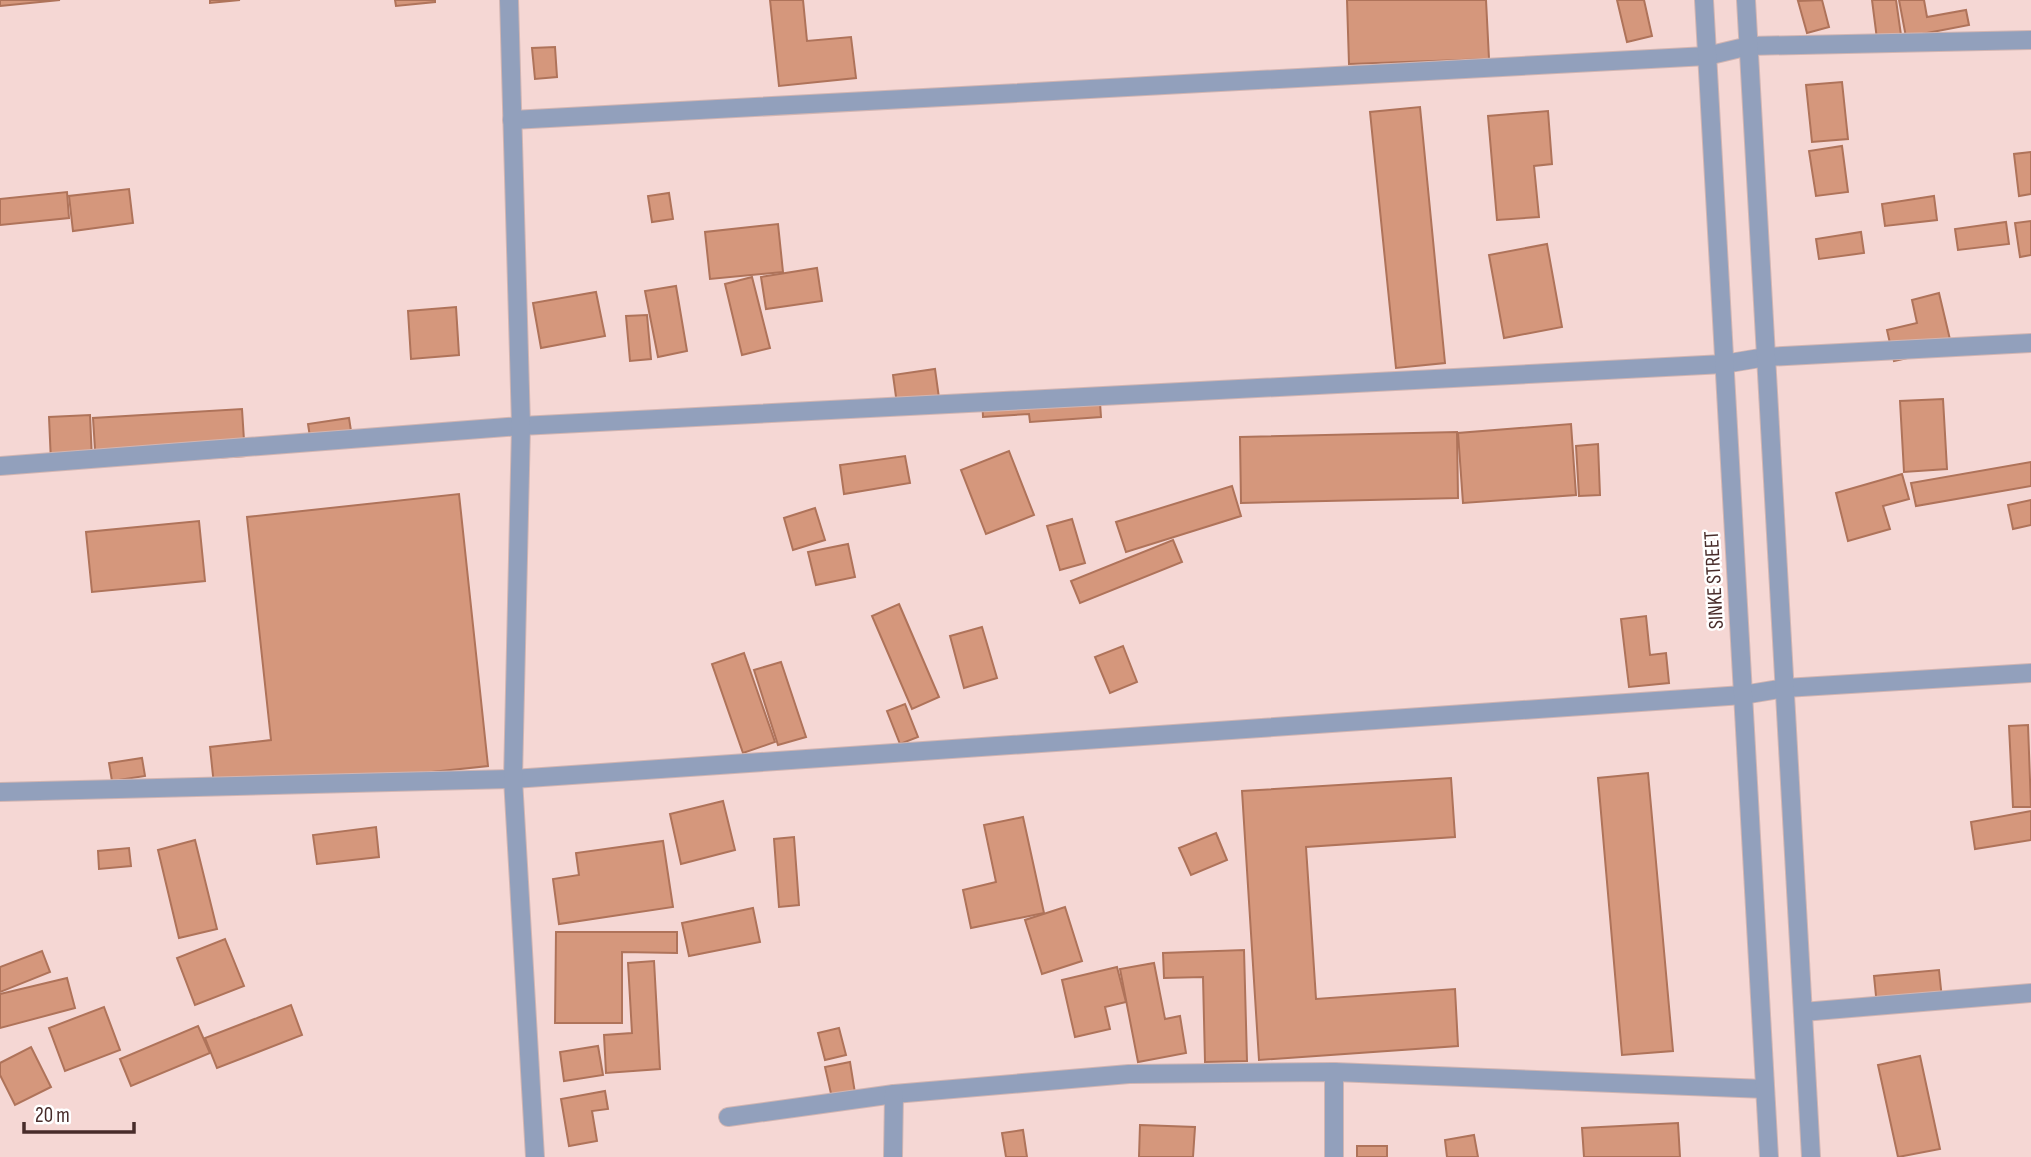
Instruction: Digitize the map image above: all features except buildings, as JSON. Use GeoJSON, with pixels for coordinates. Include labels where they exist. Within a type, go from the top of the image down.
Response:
{"type":"FeatureCollection","features":[{"type":"Feature","properties":{"kind":"street"},"geometry":{"type":"LineString","coordinates":[[509,0],[521,426],[513,779],[535,1157]]}},
{"type":"Feature","properties":{"kind":"street","name":"SINKE STREET"},"geometry":{"type":"LineString","coordinates":[[1704,0],[1769,1157]]}},
{"type":"Feature","properties":{"kind":"street"},"geometry":{"type":"LineString","coordinates":[[1746,0],[1811,1157]]}},
{"type":"Feature","properties":{"kind":"street"},"geometry":{"type":"LineString","coordinates":[[512,120],[1707,56],[1749,46],[2031,40]]}},
{"type":"Feature","properties":{"kind":"street"},"geometry":{"type":"LineString","coordinates":[[0,466],[521,426],[1724,364],[1766,357],[2031,344]]}},
{"type":"Feature","properties":{"kind":"street"},"geometry":{"type":"LineString","coordinates":[[0,792],[513,779],[1743,695],[1785,688],[2031,673]]}},
{"type":"Feature","properties":{"kind":"street"},"geometry":{"type":"LineString","coordinates":[[1803,1012],[2031,993]]}},
{"type":"Feature","properties":{"kind":"street"},"geometry":{"type":"LineString","coordinates":[[728,1117],[894,1094],[1129,1074],[1334,1072],[1765,1088]]}},
{"type":"Feature","properties":{"kind":"street"},"geometry":{"type":"LineString","coordinates":[[1334,1072],[1334,1157]]}},
{"type":"Feature","properties":{"kind":"street"},"geometry":{"type":"LineString","coordinates":[[893,1157],[894,1094]]}}]}
